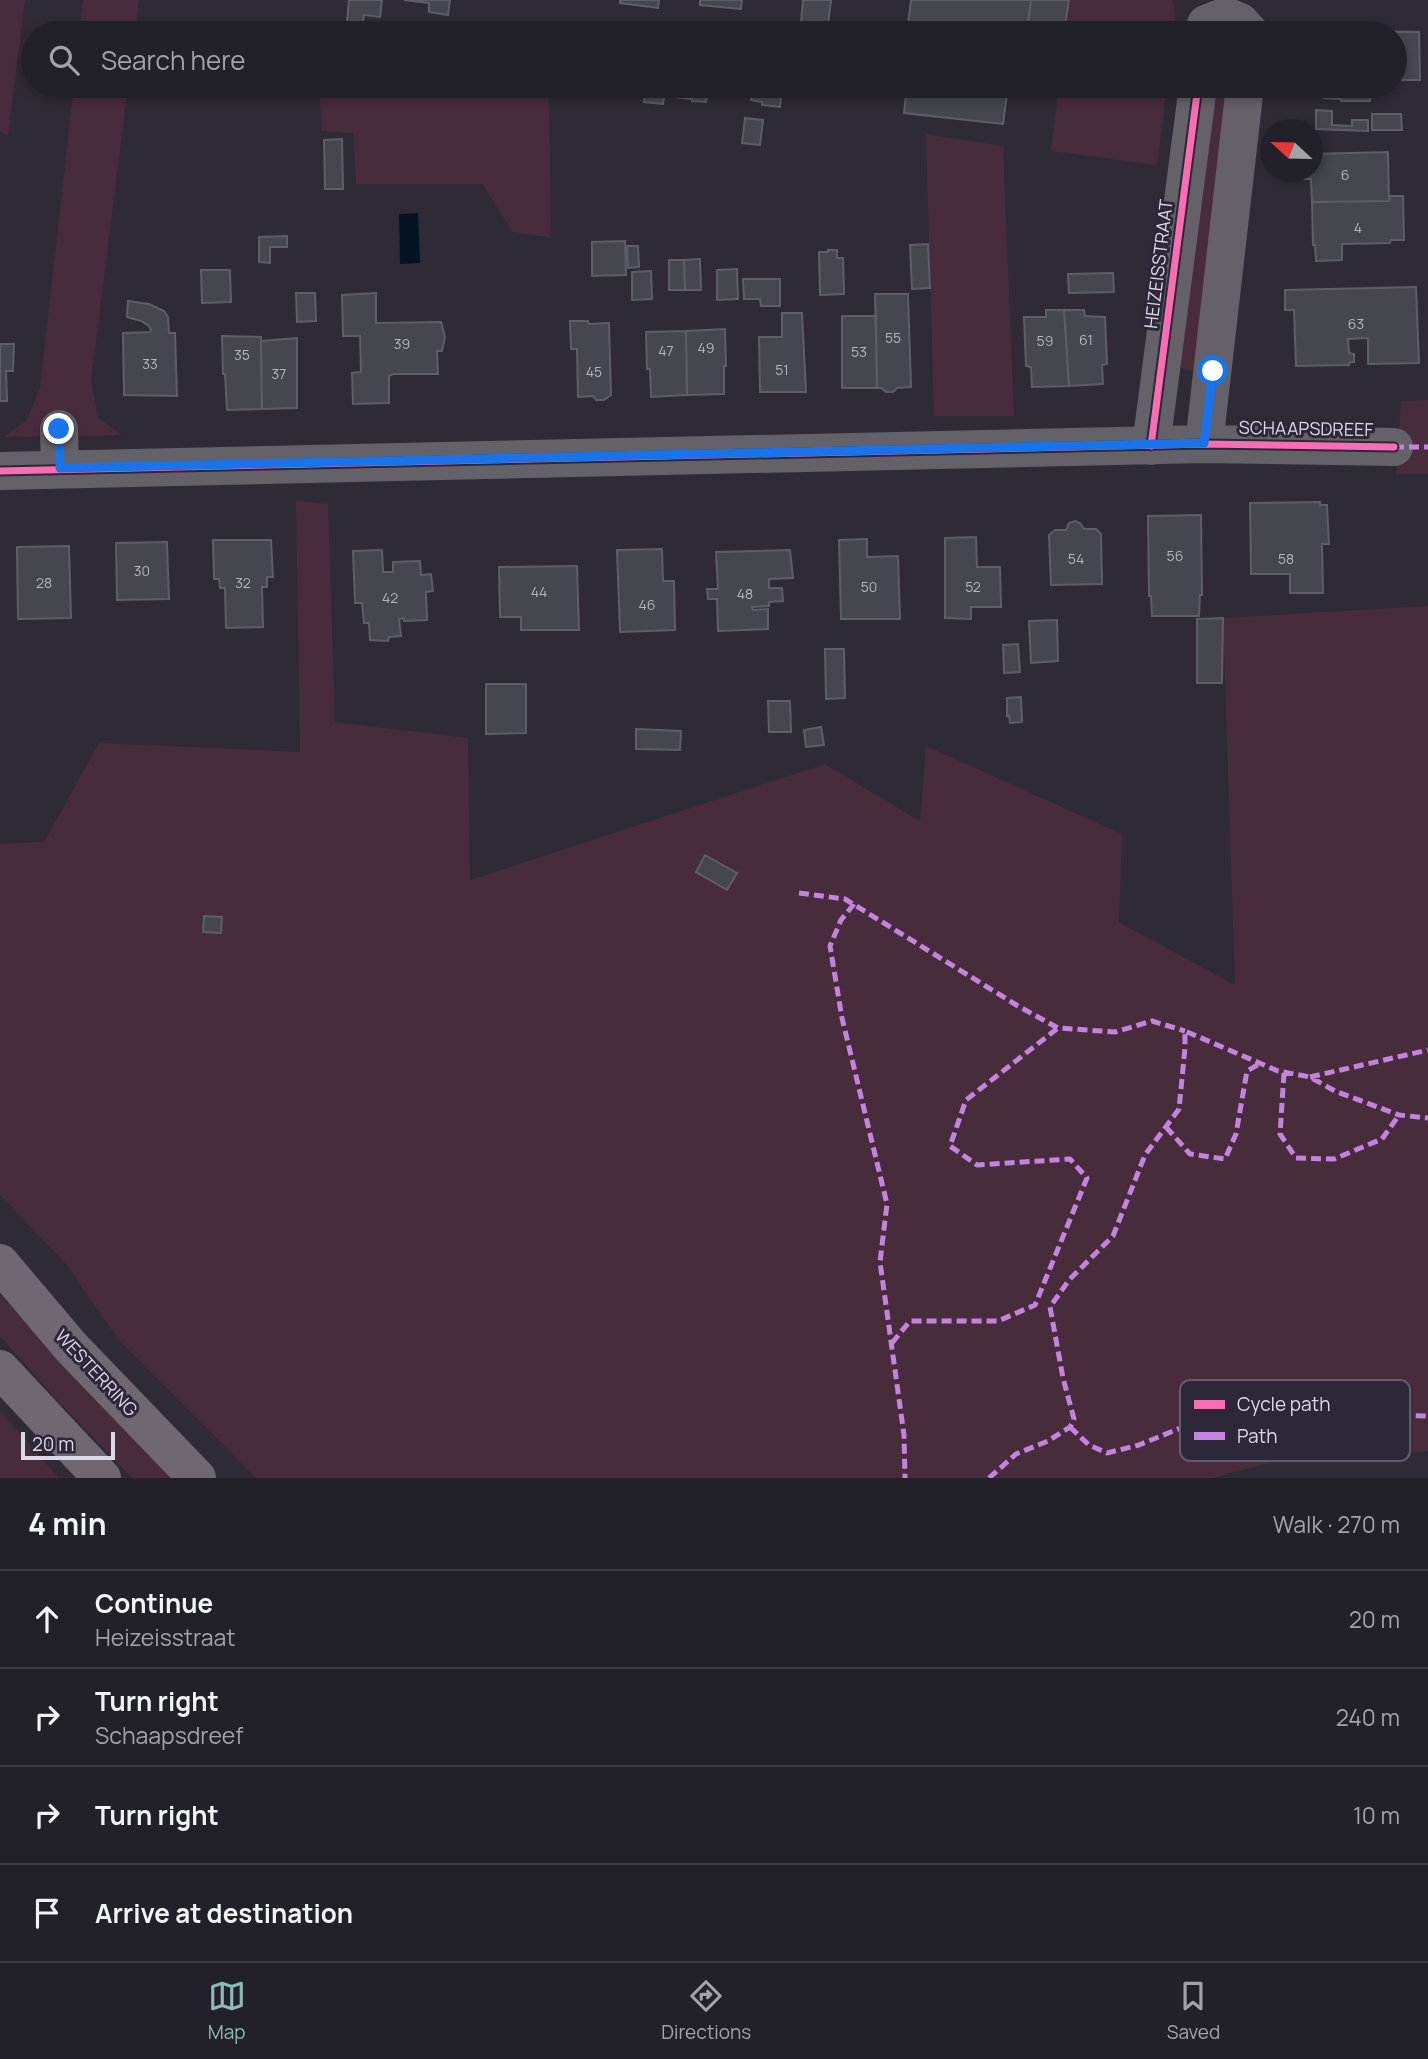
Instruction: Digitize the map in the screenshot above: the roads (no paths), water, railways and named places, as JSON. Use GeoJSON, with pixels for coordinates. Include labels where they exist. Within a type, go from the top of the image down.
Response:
{"type":"FeatureCollection","features":[{"type":"Feature","properties":{"kind":"highway","name":"WESTERRING"},"geometry":{"type":"LineString","coordinates":[[0,1263],[71,1347],[197,1478]]}},
{"type":"Feature","properties":{"kind":"highway"},"geometry":{"type":"LineString","coordinates":[[0,1369],[102,1478]]}},
{"type":"Feature","properties":{"kind":"street"},"geometry":{"type":"LineString","coordinates":[[1251,21],[1254,0]]}},
{"type":"Feature","properties":{"kind":"street"},"geometry":{"type":"LineString","coordinates":[[1206,19],[1226,16],[1238,21]]}},
{"type":"Feature","properties":{"kind":"street","name":"HEIZEISSTRAAT"},"geometry":{"type":"LineString","coordinates":[[1151,446],[1196,98]]}},
{"type":"Feature","properties":{"kind":"street"},"geometry":{"type":"LineString","coordinates":[[1204,443],[1244,98]]}},
{"type":"Feature","properties":{"kind":"street"},"geometry":{"type":"LineString","coordinates":[[1161,371],[1179,379],[1203,378],[1213,371]]}},
{"type":"Feature","properties":{"kind":"street"},"geometry":{"type":"LineString","coordinates":[[59,429],[60,468]]}},
{"type":"Feature","properties":{"kind":"street","name":"SCHAAPSDREEF"},"geometry":{"type":"LineString","coordinates":[[0,471],[1204,443],[1394,447]]}},
{"type":"Feature","properties":{"kind":"water"},"geometry":{"type":"Polygon","coordinates":[[[418,213],[420,263],[400,264],[399,214],[418,213]]]}}]}
